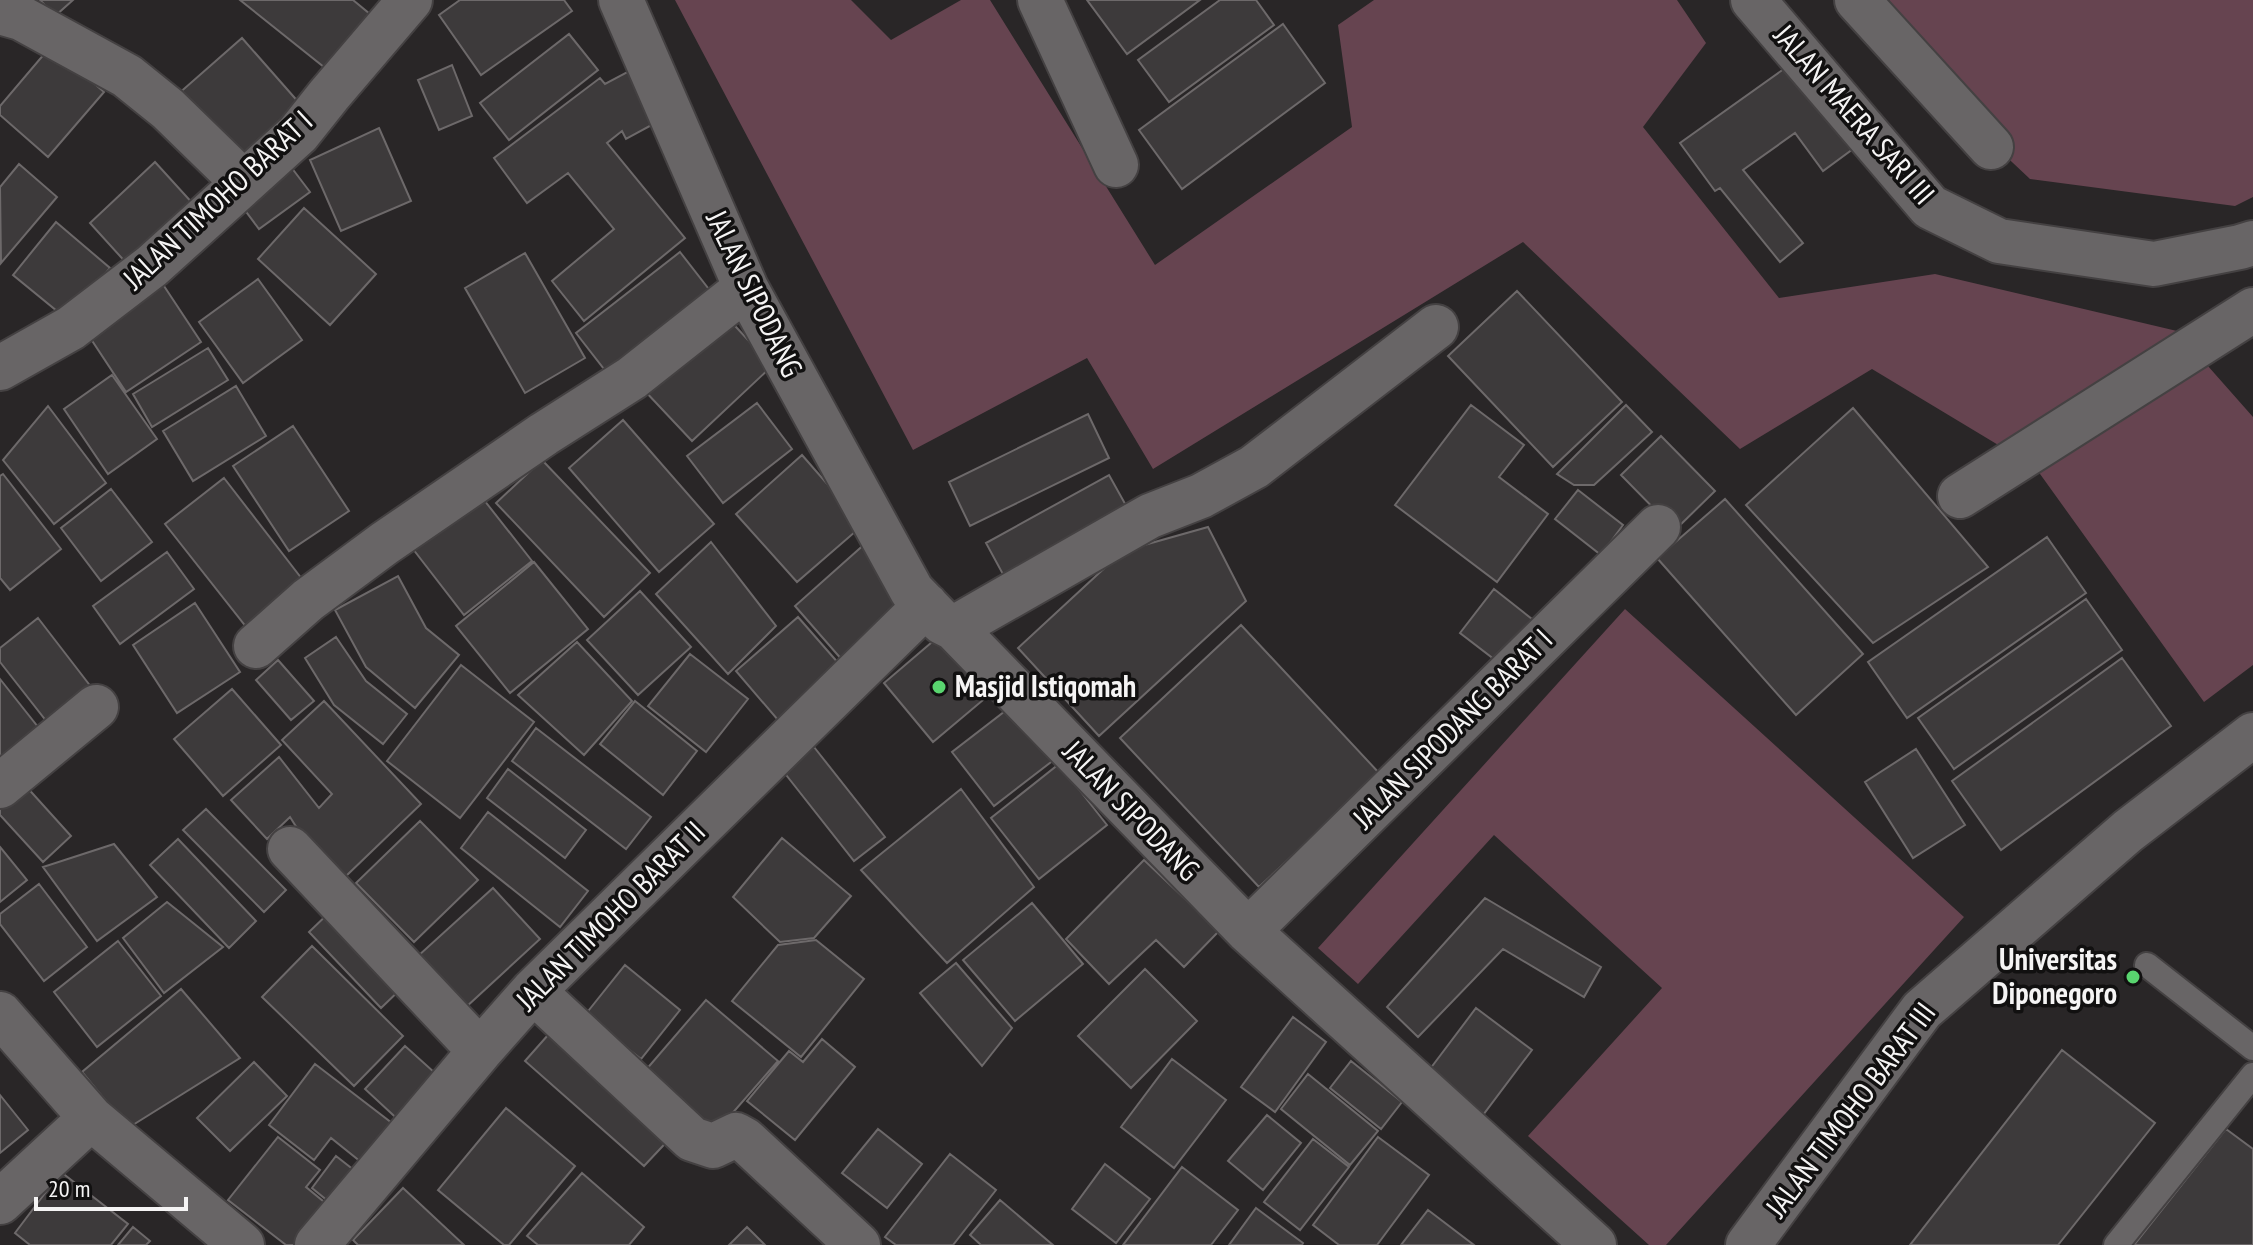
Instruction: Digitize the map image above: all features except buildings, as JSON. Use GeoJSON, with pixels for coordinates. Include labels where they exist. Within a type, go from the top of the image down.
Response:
{"type":"FeatureCollection","features":[{"type":"Feature","properties":{"kind":"street","name":"JALAN TIMOHO BARAT I"},"geometry":{"type":"LineString","coordinates":[[0,368],[71,328],[152,266],[298,134],[410,0]]}},
{"type":"Feature","properties":{"kind":"street","name":"JALAN SIPODANG"},"geometry":{"type":"LineString","coordinates":[[621,0],[746,288],[912,591],[1248,931],[1594,1245]]}},
{"type":"Feature","properties":{"kind":"street"},"geometry":{"type":"LineString","coordinates":[[1040,0],[1116,165]]}},
{"type":"Feature","properties":{"kind":"street","name":"JALAN MAERA SARI III"},"geometry":{"type":"LineString","coordinates":[[1753,0],[1930,207],[1999,241],[2154,264],[2249,252]]}},
{"type":"Feature","properties":{"kind":"street"},"geometry":{"type":"LineString","coordinates":[[1857,0],[1991,147]]}},
{"type":"Feature","properties":{"kind":"street"},"geometry":{"type":"LineString","coordinates":[[0,12],[21,18],[127,76],[168,109],[244,183]]}},
{"type":"Feature","properties":{"kind":"street"},"geometry":{"type":"LineString","coordinates":[[256,646],[308,600],[385,543],[632,378],[746,288]]}},
{"type":"Feature","properties":{"kind":"street"},"geometry":{"type":"LineString","coordinates":[[1960,496],[2253,310]]}},
{"type":"Feature","properties":{"kind":"street","name":"JALAN TIMOHO BARAT II"},"geometry":{"type":"LineString","coordinates":[[317,1245],[533,991],[940,617],[1150,516],[1201,496],[1254,467],[1436,327]]}},
{"type":"Feature","properties":{"kind":"street","name":"JALAN SIPODANG BARAT I"},"geometry":{"type":"LineString","coordinates":[[1248,931],[1658,527]]}},
{"type":"Feature","properties":{"kind":"street"},"geometry":{"type":"LineString","coordinates":[[0,786],[96,707]]}},
{"type":"Feature","properties":{"kind":"street","name":"JALAN TIMOHO BARAT III"},"geometry":{"type":"LineString","coordinates":[[1748,1245],[1922,1010],[2128,831],[2253,735]]}},
{"type":"Feature","properties":{"kind":"street"},"geometry":{"type":"LineString","coordinates":[[290,849],[480,1051]]}},
{"type":"Feature","properties":{"kind":"street"},"geometry":{"type":"LineString","coordinates":[[533,991],[692,1139],[713,1146],[736,1135],[745,1140],[858,1245]]}},
{"type":"Feature","properties":{"kind":"street"},"geometry":{"type":"LineString","coordinates":[[0,1014],[91,1118],[242,1245]]}},
{"type":"Feature","properties":{"kind":"street"},"geometry":{"type":"LineString","coordinates":[[0,1202],[91,1118]]}},
{"type":"Feature","properties":{"kind":"lane"},"geometry":{"type":"LineString","coordinates":[[2147,965],[2253,1048]]}},
{"type":"Feature","properties":{"kind":"lane"},"geometry":{"type":"LineString","coordinates":[[2116,1245],[2253,1075]]}},
{"type":"Feature","properties":{"kind":"shaded area"},"geometry":{"type":"Polygon","coordinates":[[[675,0],[851,0],[891,40],[961,0],[990,0],[1155,265],[1352,127],[1338,25],[1374,0],[1677,0],[1706,43],[1643,127],[1779,298],[1935,274],[2177,331],[2253,417],[2253,665],[2204,702],[2035,467],[1872,369],[1740,449],[1523,242],[1153,469],[1087,358],[913,450],[675,0]]]}},
{"type":"Feature","properties":{"kind":"shaded area"},"geometry":{"type":"Polygon","coordinates":[[[1840,0],[2253,0],[2253,197],[2235,206],[2030,179],[1840,0]]]}},
{"type":"Feature","properties":{"kind":"shaded area"},"geometry":{"type":"Polygon","coordinates":[[[1625,609],[1964,917],[1666,1245],[1649,1245],[1528,1136],[1662,988],[1494,835],[1358,984],[1318,948],[1625,609]]]}},
{"type":"Feature","properties":{"kind":"place","name":"Masjid Istiqomah"},"geometry":{"type":"Point","coordinates":[939,687]}},
{"type":"Feature","properties":{"kind":"place","name":"Universitas Diponegoro"},"geometry":{"type":"Point","coordinates":[2133,977]}}]}
